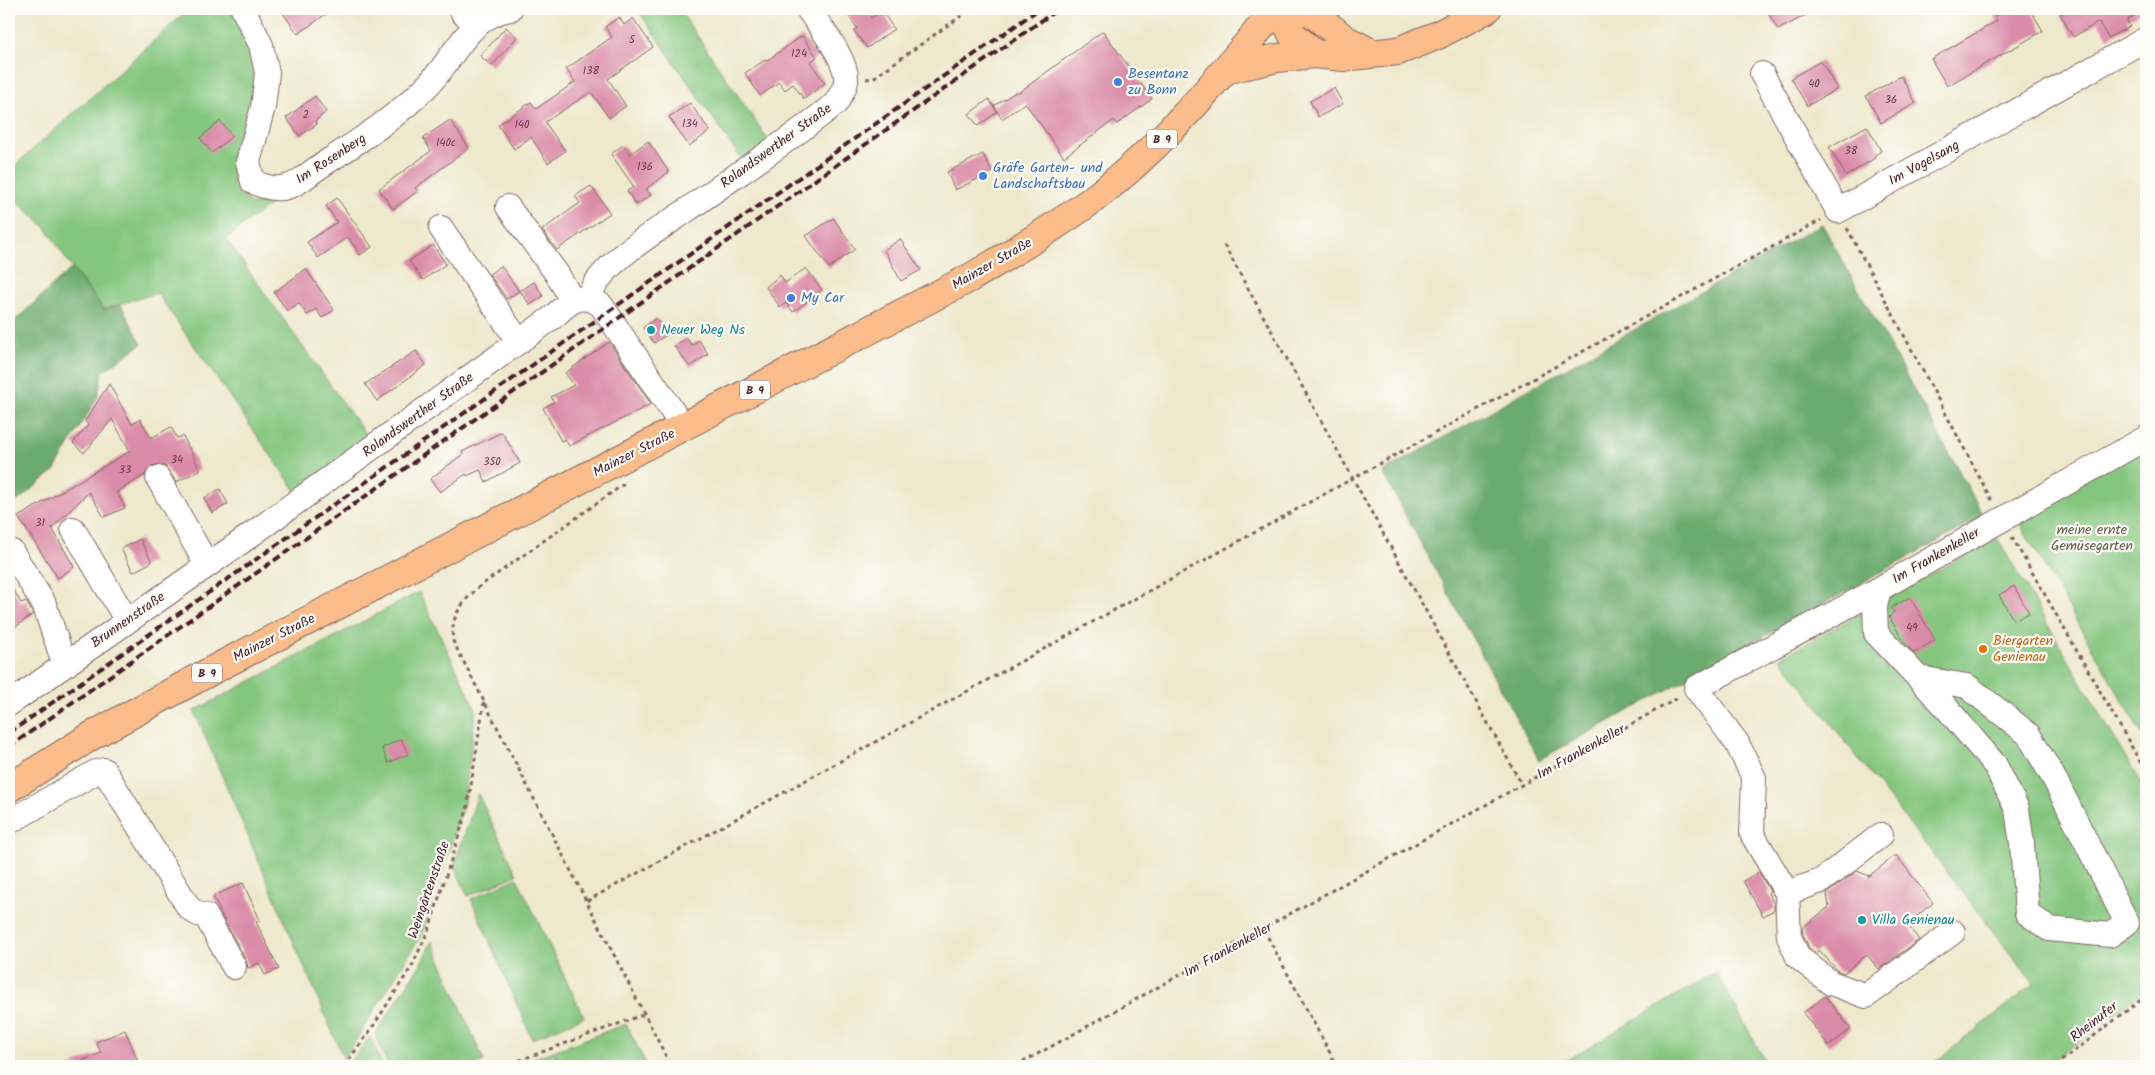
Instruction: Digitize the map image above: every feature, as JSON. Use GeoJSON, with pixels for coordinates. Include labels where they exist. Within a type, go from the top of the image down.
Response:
{"type":"FeatureCollection","features":[{"type":"Feature","properties":{"kind":"main road","name":"Mainzer Straße"},"geometry":{"type":"LineString","coordinates":[[9,788],[93,735],[224,664],[961,283],[1032,241],[1092,200],[1156,144],[1193,108],[1278,9],[1292,34],[1314,54]]}},
{"type":"Feature","properties":{"kind":"main road"},"geometry":{"type":"LineString","coordinates":[[1293,9],[1310,12],[1346,40],[1372,53]]}},
{"type":"Feature","properties":{"kind":"main road"},"geometry":{"type":"LineString","coordinates":[[1225,70],[1278,58],[1314,54],[1343,57],[1404,49],[1438,35],[1488,9]]}},
{"type":"Feature","properties":{"kind":"street","name":"Im Rosenberg"},"geometry":{"type":"LineString","coordinates":[[243,9],[261,45],[268,73],[263,106],[248,162],[253,182],[268,188],[290,186],[384,125],[428,86],[465,35],[470,16],[510,9]]}},
{"type":"Feature","properties":{"kind":"street"},"geometry":{"type":"LineString","coordinates":[[808,9],[842,60],[846,72],[846,82]]}},
{"type":"Feature","properties":{"kind":"street","name":"Im Vogelsang"},"geometry":{"type":"LineString","coordinates":[[1838,211],[2146,39]]}},
{"type":"Feature","properties":{"kind":"street"},"geometry":{"type":"LineString","coordinates":[[1762,74],[1838,211]]}},
{"type":"Feature","properties":{"kind":"street","name":"Rolandswerther Straße"},"geometry":{"type":"LineString","coordinates":[[248,537],[580,299],[614,264],[650,235],[836,103],[846,82]]}},
{"type":"Feature","properties":{"kind":"street"},"geometry":{"type":"LineString","coordinates":[[508,206],[557,274],[580,299],[602,305],[683,428]]}},
{"type":"Feature","properties":{"kind":"street"},"geometry":{"type":"LineString","coordinates":[[441,228],[518,342]]}},
{"type":"Feature","properties":{"kind":"street","name":"Im Frankenkeller"},"geometry":{"type":"LineString","coordinates":[[1696,688],[1878,589],[2146,438]]}},
{"type":"Feature","properties":{"kind":"street"},"geometry":{"type":"LineString","coordinates":[[158,478],[208,565]]}},
{"type":"Feature","properties":{"kind":"street"},"geometry":{"type":"LineString","coordinates":[[73,529],[128,621]]}},
{"type":"Feature","properties":{"kind":"street","name":"Brunnenstraße"},"geometry":{"type":"LineString","coordinates":[[9,704],[248,537]]}},
{"type":"Feature","properties":{"kind":"street"},"geometry":{"type":"LineString","coordinates":[[12,552],[44,604],[61,654],[67,664]]}},
{"type":"Feature","properties":{"kind":"street"},"geometry":{"type":"LineString","coordinates":[[1878,589],[1875,607],[1876,633],[1995,765],[2017,809],[2022,844],[2027,913],[2049,929],[2058,930],[2110,935],[2127,923],[2055,780],[2028,734],[1967,686],[1918,678]]}},
{"type":"Feature","properties":{"kind":"street"},"geometry":{"type":"LineString","coordinates":[[1696,688],[1737,743],[1754,778],[1752,834],[1786,893],[1789,937],[1798,957],[1831,983],[1866,996],[1953,932]]}},
{"type":"Feature","properties":{"kind":"street"},"geometry":{"type":"LineString","coordinates":[[9,822],[96,772],[104,770],[189,908],[198,914],[206,916],[234,967]]}},
{"type":"Feature","properties":{"kind":"street"},"geometry":{"type":"LineString","coordinates":[[1786,893],[1821,881],[1881,835]]}},
{"type":"Feature","properties":{"kind":"path"},"geometry":{"type":"LineString","coordinates":[[9,13],[14,9]]}},
{"type":"Feature","properties":{"kind":"path"},"geometry":{"type":"LineString","coordinates":[[846,82],[873,78],[971,9]]}},
{"type":"Feature","properties":{"kind":"path"},"geometry":{"type":"LineString","coordinates":[[587,901],[1838,211],[2002,518],[2146,772]]}},
{"type":"Feature","properties":{"kind":"path"},"geometry":{"type":"LineString","coordinates":[[1224,245],[1522,786]]}},
{"type":"Feature","properties":{"kind":"path"},"geometry":{"type":"LineString","coordinates":[[628,478],[624,485],[480,586],[458,608],[452,631],[453,641],[671,1066]]}},
{"type":"Feature","properties":{"kind":"path","name":"Im Frankenkeller"},"geometry":{"type":"LineString","coordinates":[[1016,1066],[1264,930],[1696,688]]}},
{"type":"Feature","properties":{"kind":"path","name":"Weingärtenstraße"},"geometry":{"type":"LineString","coordinates":[[344,1066],[370,1031],[412,966],[429,929],[468,804],[484,701]]}},
{"type":"Feature","properties":{"kind":"path"},"geometry":{"type":"LineString","coordinates":[[1264,930],[1337,1066]]}},
{"type":"Feature","properties":{"kind":"path","name":"Rheinufer"},"geometry":{"type":"LineString","coordinates":[[2056,1066],[2146,996]]}},
{"type":"Feature","properties":{"kind":"path"},"geometry":{"type":"LineString","coordinates":[[504,1066],[645,1014]]}},
{"type":"Feature","properties":{"kind":"green space"},"geometry":{"type":"Polygon","coordinates":[[[189,9],[230,9],[241,19],[257,57],[253,105],[232,155],[234,188],[251,204],[274,201],[226,239],[371,442],[298,494],[157,293],[104,309],[72,268],[46,228],[9,194],[9,171],[189,9]]]}},
{"type":"Feature","properties":{"kind":"green space"},"geometry":{"type":"Polygon","coordinates":[[[637,9],[679,9],[771,144],[744,163],[637,9]]]}},
{"type":"Feature","properties":{"kind":"green space"},"geometry":{"type":"Polygon","coordinates":[[[1822,224],[1984,516],[1539,760],[1382,472],[1822,224]]]}},
{"type":"Feature","properties":{"kind":"green space"},"geometry":{"type":"Polygon","coordinates":[[[72,268],[104,310],[121,305],[142,344],[102,372],[98,396],[54,471],[9,508],[9,326],[72,268]]]}},
{"type":"Feature","properties":{"kind":"green space","name":"meine ernte Gemüsegarten"},"geometry":{"type":"Polygon","coordinates":[[[2146,444],[2146,741],[2016,517],[2146,444]]]}},
{"type":"Feature","properties":{"kind":"green space"},"geometry":{"type":"Polygon","coordinates":[[[1997,538],[2146,792],[2146,989],[2047,1066],[1930,1066],[2034,984],[1780,658],[1997,538]]]}},
{"type":"Feature","properties":{"kind":"green space"},"geometry":{"type":"Polygon","coordinates":[[[419,592],[476,709],[464,803],[422,934],[344,1059],[194,711],[419,592]]]}},
{"type":"Feature","properties":{"kind":"green space"},"geometry":{"type":"Polygon","coordinates":[[[478,794],[517,875],[468,896],[454,866],[478,794]]]}},
{"type":"Feature","properties":{"kind":"green space"},"geometry":{"type":"Polygon","coordinates":[[[517,878],[584,1017],[532,1039],[471,899],[517,878]]]}},
{"type":"Feature","properties":{"kind":"green space"},"geometry":{"type":"Polygon","coordinates":[[[432,941],[484,1061],[471,1066],[388,1066],[375,1035],[420,965],[432,941]]]}},
{"type":"Feature","properties":{"kind":"green space"},"geometry":{"type":"Polygon","coordinates":[[[1716,972],[1768,1066],[1557,1066],[1716,972]]]}},
{"type":"Feature","properties":{"kind":"green space"},"geometry":{"type":"Polygon","coordinates":[[[626,1024],[647,1066],[563,1066],[556,1054],[562,1066],[513,1066],[626,1024]]]}},
{"type":"Feature","properties":{"kind":"green space"},"geometry":{"type":"Polygon","coordinates":[[[370,1037],[383,1066],[347,1066],[370,1037]]]}},
{"type":"Feature","properties":{"kind":"building"},"geometry":{"type":"Polygon","coordinates":[[[280,9],[333,9],[298,34],[280,9]]]}},
{"type":"Feature","properties":{"kind":"building"},"geometry":{"type":"Polygon","coordinates":[[[844,9],[865,9],[871,18],[882,11],[894,29],[867,48],[854,31],[857,28],[844,9]]]}},
{"type":"Feature","properties":{"kind":"building"},"geometry":{"type":"Polygon","coordinates":[[[1766,9],[1817,9],[1778,30],[1766,9]]]}},
{"type":"Feature","properties":{"kind":"building"},"geometry":{"type":"Polygon","coordinates":[[[2007,9],[2030,9],[2043,31],[1947,86],[1931,59],[1997,21],[1994,16],[2007,9]]]}},
{"type":"Feature","properties":{"kind":"building"},"geometry":{"type":"Polygon","coordinates":[[[2069,9],[2146,9],[2127,20],[2130,26],[2108,38],[2099,22],[2073,37],[2060,14],[2069,9]]]}},
{"type":"Feature","properties":{"kind":"building"},"geometry":{"type":"Polygon","coordinates":[[[619,17],[624,25],[633,18],[653,47],[608,79],[626,106],[609,118],[591,92],[545,122],[565,151],[548,163],[531,137],[514,149],[498,125],[531,102],[536,109],[575,82],[566,69],[612,37],[605,27],[619,17]]]}},
{"type":"Feature","properties":{"kind":"building"},"geometry":{"type":"Polygon","coordinates":[[[506,27],[517,37],[492,66],[480,56],[506,27]]]}},
{"type":"Feature","properties":{"kind":"building"},"geometry":{"type":"Polygon","coordinates":[[[1103,31],[1152,99],[1117,124],[1114,120],[1064,157],[1025,103],[1002,119],[994,106],[1017,91],[1018,93],[1103,31]]]}},
{"type":"Feature","properties":{"kind":"building"},"geometry":{"type":"Polygon","coordinates":[[[802,36],[817,57],[810,62],[825,83],[804,99],[793,84],[785,90],[779,82],[760,96],[745,73],[802,36]]]}},
{"type":"Feature","properties":{"kind":"building"},"geometry":{"type":"Polygon","coordinates":[[[1821,61],[1837,89],[1807,106],[1791,78],[1821,61]]]}},
{"type":"Feature","properties":{"kind":"building"},"geometry":{"type":"Polygon","coordinates":[[[1901,76],[1916,103],[1881,123],[1866,96],[1901,76]]]}},
{"type":"Feature","properties":{"kind":"building"},"geometry":{"type":"Polygon","coordinates":[[[1334,88],[1343,104],[1318,117],[1310,101],[1334,88]]]}},
{"type":"Feature","properties":{"kind":"building"},"geometry":{"type":"Polygon","coordinates":[[[315,96],[326,112],[315,121],[317,124],[300,136],[286,118],[315,96]]]}},
{"type":"Feature","properties":{"kind":"building"},"geometry":{"type":"Polygon","coordinates":[[[989,99],[997,112],[978,126],[969,114],[989,99]]]}},
{"type":"Feature","properties":{"kind":"building"},"geometry":{"type":"Polygon","coordinates":[[[690,103],[710,131],[689,146],[669,117],[690,103]]]}},
{"type":"Feature","properties":{"kind":"building"},"geometry":{"type":"Polygon","coordinates":[[[450,120],[469,148],[415,188],[418,191],[393,209],[379,189],[431,151],[423,138],[450,120]]]}},
{"type":"Feature","properties":{"kind":"building"},"geometry":{"type":"Polygon","coordinates":[[[220,121],[232,136],[212,153],[200,138],[220,121]]]}},
{"type":"Feature","properties":{"kind":"building"},"geometry":{"type":"Polygon","coordinates":[[[1867,126],[1881,151],[1874,156],[1875,158],[1846,176],[1829,147],[1867,126]]]}},
{"type":"Feature","properties":{"kind":"building"},"geometry":{"type":"Polygon","coordinates":[[[648,141],[669,172],[646,189],[651,195],[636,205],[627,191],[634,187],[611,154],[623,145],[630,154],[648,141]]]}},
{"type":"Feature","properties":{"kind":"building"},"geometry":{"type":"Polygon","coordinates":[[[983,154],[992,172],[955,190],[947,172],[983,154]]]}},
{"type":"Feature","properties":{"kind":"building"},"geometry":{"type":"Polygon","coordinates":[[[591,186],[610,213],[557,250],[542,230],[580,203],[575,196],[591,186]]]}},
{"type":"Feature","properties":{"kind":"building"},"geometry":{"type":"Polygon","coordinates":[[[337,198],[372,247],[360,255],[348,237],[318,258],[307,242],[337,222],[326,206],[337,198]]]}},
{"type":"Feature","properties":{"kind":"building"},"geometry":{"type":"Polygon","coordinates":[[[833,218],[855,249],[829,268],[806,236],[833,218]]]}},
{"type":"Feature","properties":{"kind":"building"},"geometry":{"type":"Polygon","coordinates":[[[900,239],[921,270],[901,281],[884,250],[900,239]]]}},
{"type":"Feature","properties":{"kind":"building"},"geometry":{"type":"Polygon","coordinates":[[[433,245],[446,264],[423,280],[409,261],[433,245]]]}},
{"type":"Feature","properties":{"kind":"building"},"geometry":{"type":"Polygon","coordinates":[[[501,266],[519,291],[507,299],[489,274],[501,266]]]}},
{"type":"Feature","properties":{"kind":"building"},"geometry":{"type":"Polygon","coordinates":[[[806,268],[822,290],[793,312],[786,303],[780,307],[766,287],[780,275],[785,283],[806,268]]]}},
{"type":"Feature","properties":{"kind":"building"},"geometry":{"type":"Polygon","coordinates":[[[306,269],[334,310],[322,318],[316,309],[307,315],[299,303],[287,311],[274,292],[306,269]]]}},
{"type":"Feature","properties":{"kind":"building"},"geometry":{"type":"Polygon","coordinates":[[[534,282],[543,296],[530,305],[520,291],[534,282]]]}},
{"type":"Feature","properties":{"kind":"building","name":"Neuer Weg Ns"},"geometry":{"type":"Polygon","coordinates":[[[656,318],[668,334],[654,343],[643,328],[656,318]]]}},
{"type":"Feature","properties":{"kind":"building"},"geometry":{"type":"Polygon","coordinates":[[[686,338],[692,345],[699,340],[708,354],[690,367],[674,346],[686,338]]]}},
{"type":"Feature","properties":{"kind":"building"},"geometry":{"type":"Polygon","coordinates":[[[609,342],[651,404],[569,446],[565,439],[561,441],[543,408],[554,402],[551,397],[574,385],[565,373],[609,342]]]}},
{"type":"Feature","properties":{"kind":"building"},"geometry":{"type":"Polygon","coordinates":[[[416,351],[426,365],[377,401],[365,384],[416,351]]]}},
{"type":"Feature","properties":{"kind":"building"},"geometry":{"type":"Polygon","coordinates":[[[109,384],[132,424],[140,419],[151,438],[171,427],[177,438],[183,436],[200,470],[176,482],[165,466],[159,464],[152,466],[145,475],[117,492],[125,508],[104,517],[89,492],[52,528],[74,567],[58,578],[18,517],[130,451],[112,419],[84,453],[73,443],[88,425],[85,421],[109,384]]]}},
{"type":"Feature","properties":{"kind":"building"},"geometry":{"type":"Polygon","coordinates":[[[502,432],[520,463],[486,482],[480,470],[467,476],[466,474],[440,492],[430,479],[463,454],[462,452],[502,432]]]}},
{"type":"Feature","properties":{"kind":"building"},"geometry":{"type":"Polygon","coordinates":[[[220,489],[228,504],[212,513],[204,498],[220,489]]]}},
{"type":"Feature","properties":{"kind":"building"},"geometry":{"type":"Polygon","coordinates":[[[140,539],[152,562],[133,572],[121,549],[140,539]]]}},
{"type":"Feature","properties":{"kind":"building"},"geometry":{"type":"Polygon","coordinates":[[[9,582],[21,603],[26,601],[33,614],[9,632],[9,582]]]}},
{"type":"Feature","properties":{"kind":"building"},"geometry":{"type":"Polygon","coordinates":[[[2014,586],[2029,613],[2014,621],[1999,595],[2014,586]]]}},
{"type":"Feature","properties":{"kind":"building"},"geometry":{"type":"Polygon","coordinates":[[[1910,597],[1935,640],[1914,653],[1905,643],[1889,617],[1894,612],[1891,608],[1910,597]]]}},
{"type":"Feature","properties":{"kind":"building"},"geometry":{"type":"Polygon","coordinates":[[[401,739],[408,754],[388,763],[382,748],[401,739]]]}},
{"type":"Feature","properties":{"kind":"building","name":"Villa Genienau"},"geometry":{"type":"Polygon","coordinates":[[[1896,855],[1933,903],[1907,924],[1919,940],[1879,969],[1867,955],[1844,973],[1838,971],[1819,950],[1815,953],[1809,948],[1802,928],[1829,907],[1827,893],[1857,871],[1869,876],[1896,855]]]}},
{"type":"Feature","properties":{"kind":"building"},"geometry":{"type":"Polygon","coordinates":[[[1759,872],[1770,891],[1768,893],[1774,904],[1774,910],[1763,916],[1743,881],[1759,872]]]}},
{"type":"Feature","properties":{"kind":"building"},"geometry":{"type":"Polygon","coordinates":[[[243,883],[260,920],[256,922],[279,969],[265,975],[259,963],[248,968],[246,960],[213,896],[243,883]]]}},
{"type":"Feature","properties":{"kind":"building"},"geometry":{"type":"Polygon","coordinates":[[[1825,996],[1851,1029],[1829,1046],[1803,1013],[1825,996]]]}},
{"type":"Feature","properties":{"kind":"building"},"geometry":{"type":"Polygon","coordinates":[[[125,1030],[140,1066],[70,1066],[101,1053],[96,1042],[125,1030]]]}},
{"type":"Feature","properties":{"kind":"railway"},"geometry":{"type":"LineString","coordinates":[[9,733],[1039,9]]}},
{"type":"Feature","properties":{"kind":"railway"},"geometry":{"type":"LineString","coordinates":[[9,747],[1058,9]]}},
{"type":"Feature","properties":{"kind":"place","name":"Besentanz zu Bonn"},"geometry":{"type":"Point","coordinates":[1118,82]}},
{"type":"Feature","properties":{"kind":"place","name":"Gräfe Garten- und Landschaftsbau"},"geometry":{"type":"Point","coordinates":[983,176]}},
{"type":"Feature","properties":{"kind":"place","name":"My Car"},"geometry":{"type":"Point","coordinates":[791,298]}},
{"type":"Feature","properties":{"kind":"place","name":"Neuer Weg Ns"},"geometry":{"type":"Point","coordinates":[651,330]}},
{"type":"Feature","properties":{"kind":"place","name":"Biergarten Genienau"},"geometry":{"type":"Point","coordinates":[1983,649]}},
{"type":"Feature","properties":{"kind":"place","name":"Villa Genienau"},"geometry":{"type":"Point","coordinates":[1862,920]}}]}
